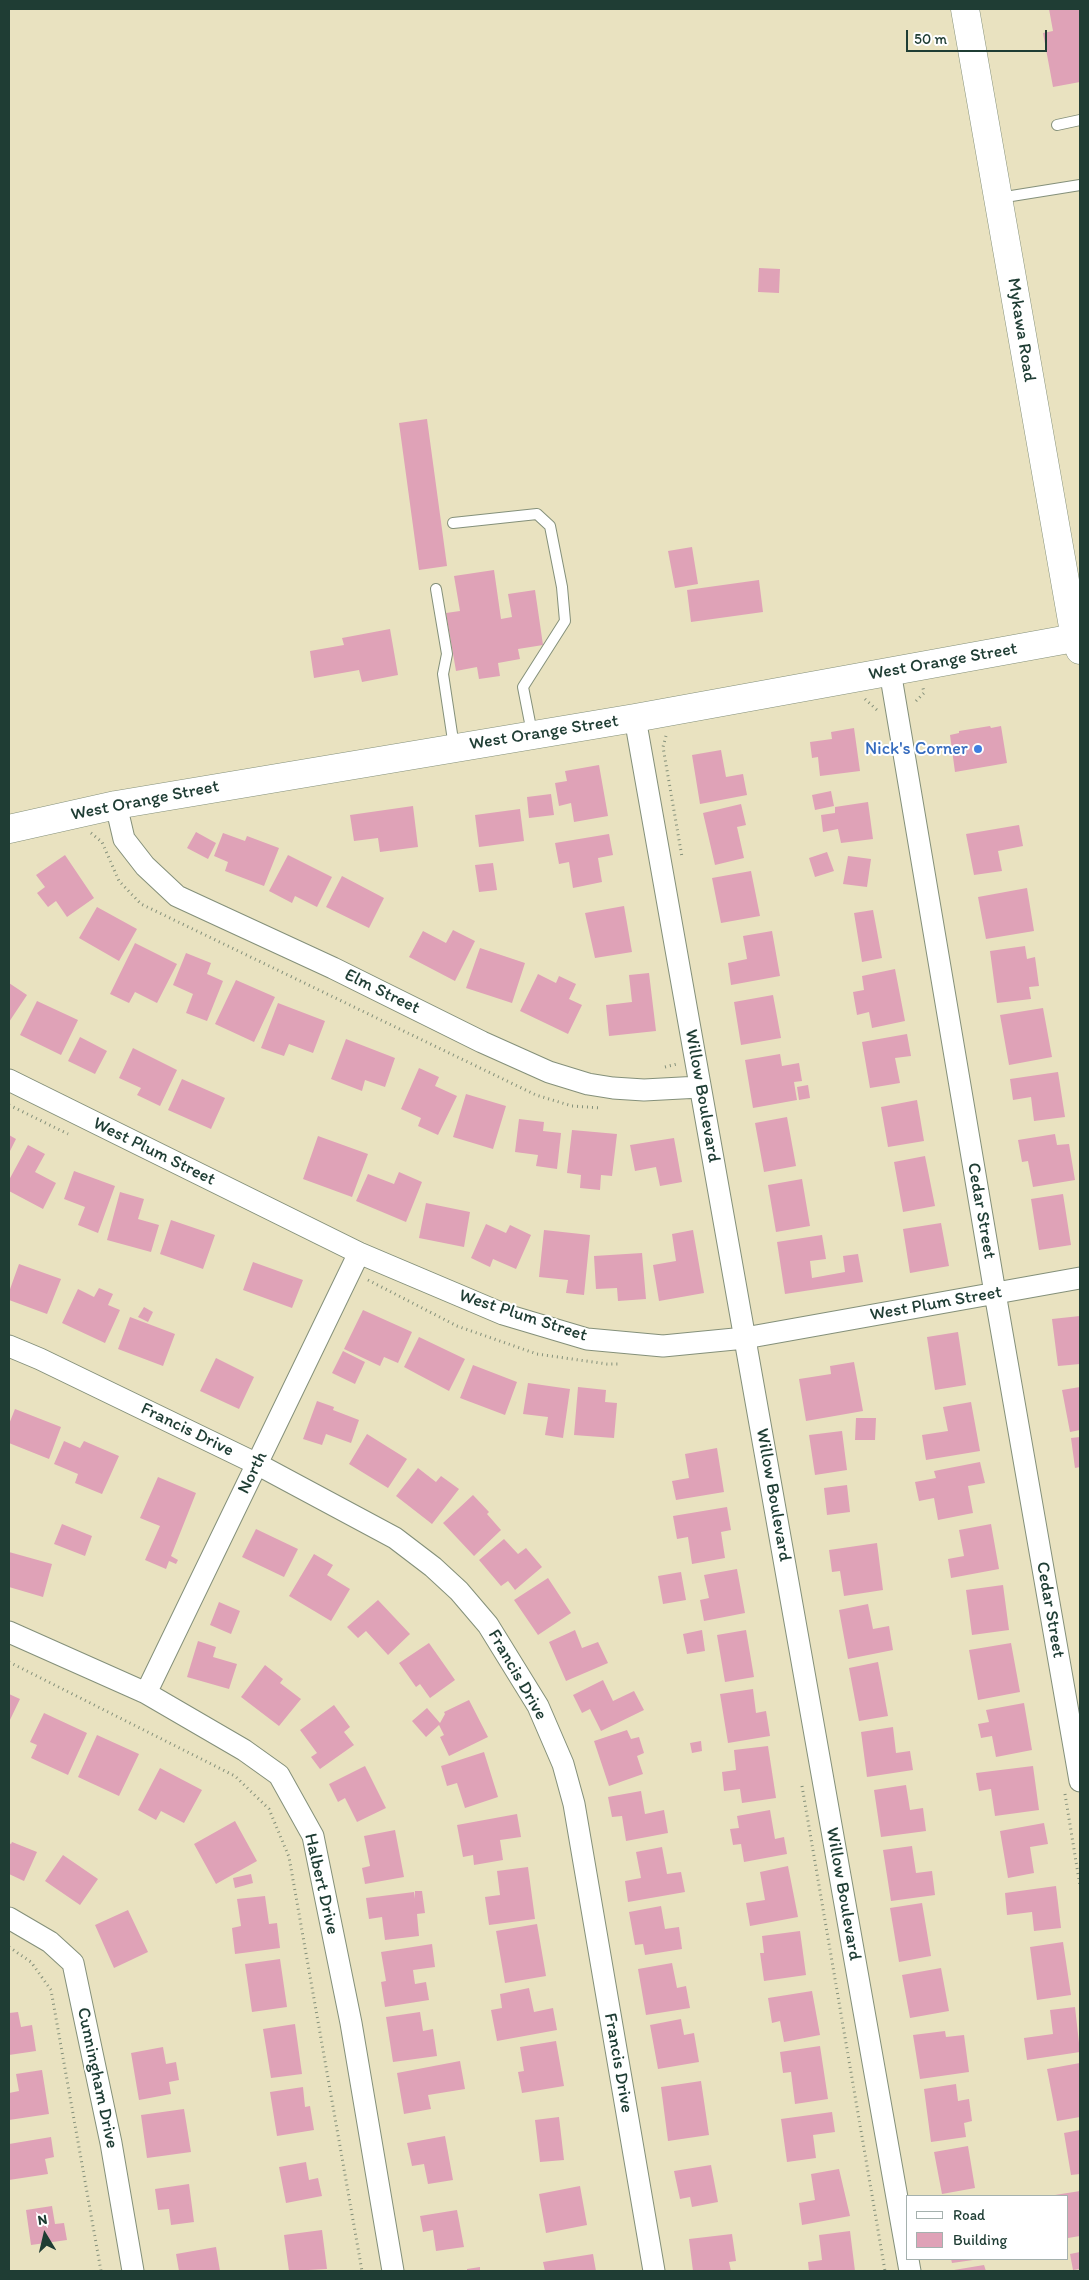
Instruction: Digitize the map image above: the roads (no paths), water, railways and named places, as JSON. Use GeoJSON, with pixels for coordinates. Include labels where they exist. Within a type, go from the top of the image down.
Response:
{"type":"FeatureCollection","features":[{"type":"Feature","properties":{"kind":"street","name":"Mykawa Road"},"geometry":{"type":"LineString","coordinates":[[965,9],[1078,641]]}},
{"type":"Feature","properties":{"kind":"street","name":"West Orange Street"},"geometry":{"type":"LineString","coordinates":[[9,829],[116,805],[636,718],[890,671],[1078,641]]}},
{"type":"Feature","properties":{"kind":"street","name":"Cedar Street"},"geometry":{"type":"LineString","coordinates":[[890,671],[1080,1781]]}},
{"type":"Feature","properties":{"kind":"street","name":"Willow Boulevard"},"geometry":{"type":"LineString","coordinates":[[636,718],[906,2248]]}},
{"type":"Feature","properties":{"kind":"street","name":"Elm Street"},"geometry":{"type":"LineString","coordinates":[[116,805],[124,839],[145,866],[177,896],[333,968],[482,1042],[549,1072],[588,1084],[613,1088],[644,1090],[700,1087]]}},
{"type":"Feature","properties":{"kind":"street","name":"West Plum Street"},"geometry":{"type":"LineString","coordinates":[[9,1080],[355,1262],[503,1314],[587,1338],[663,1346],[745,1338],[1080,1278]]}},
{"type":"Feature","properties":{"kind":"street","name":"North"},"geometry":{"type":"LineString","coordinates":[[146,1693],[355,1262]]}},
{"type":"Feature","properties":{"kind":"street","name":"Francis Drive"},"geometry":{"type":"LineString","coordinates":[[9,1346],[40,1359],[257,1464],[395,1538],[433,1567],[460,1591],[488,1625],[538,1706],[563,1764],[574,1804],[654,2271]]}},
{"type":"Feature","properties":{"kind":"street","name":"Halbert Drive"},"geometry":{"type":"LineString","coordinates":[[9,1632],[146,1693],[244,1750],[279,1775],[313,1836],[351,2023],[393,2271]]}},
{"type":"Feature","properties":{"kind":"street","name":"Cunningham Drive"},"geometry":{"type":"LineString","coordinates":[[9,1918],[50,1942],[73,1963],[111,2143],[133,2271]]}},
{"type":"Feature","properties":{"kind":"lane"},"geometry":{"type":"LineString","coordinates":[[1057,125],[1080,120]]}},
{"type":"Feature","properties":{"kind":"lane"},"geometry":{"type":"LineString","coordinates":[[998,198],[1080,185]]}},
{"type":"Feature","properties":{"kind":"lane"},"geometry":{"type":"LineString","coordinates":[[454,523],[537,514],[550,526],[562,586],[565,622],[523,687],[532,734]]}},
{"type":"Feature","properties":{"kind":"lane"},"geometry":{"type":"LineString","coordinates":[[436,589],[447,654],[443,674],[454,748]]}},
{"type":"Feature","properties":{"kind":"place","name":"Nick's Corner"},"geometry":{"type":"Point","coordinates":[978,749]}}]}
